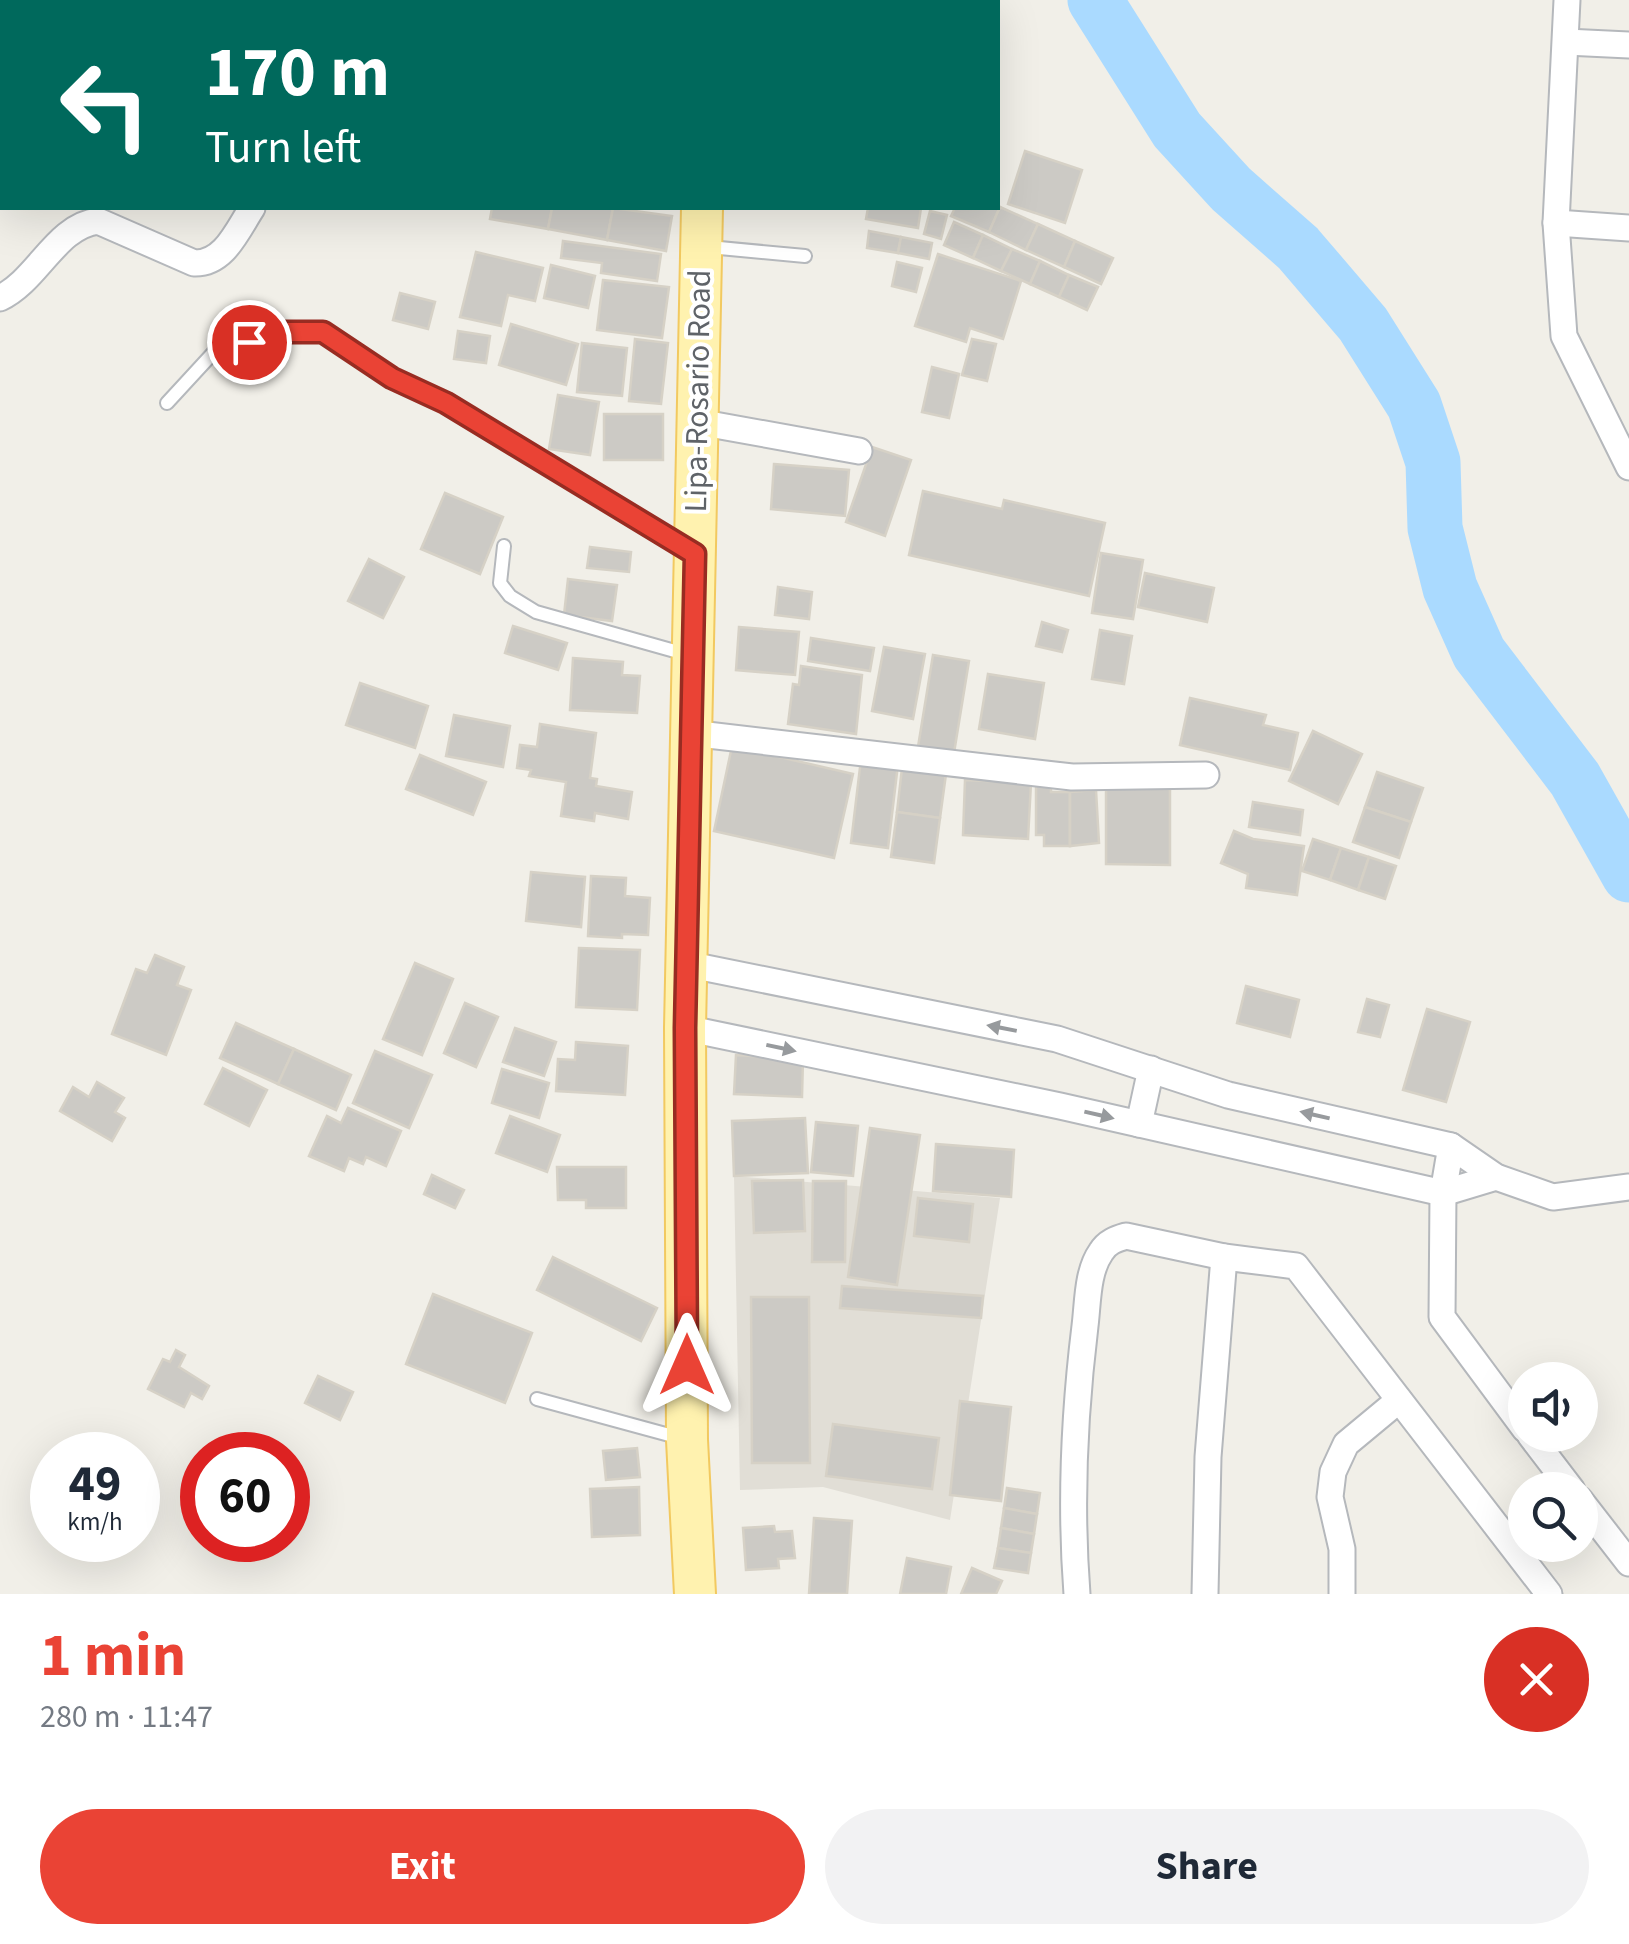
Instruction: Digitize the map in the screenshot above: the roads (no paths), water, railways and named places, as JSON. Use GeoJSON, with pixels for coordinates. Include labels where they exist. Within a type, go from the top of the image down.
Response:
{"type":"FeatureCollection","features":[{"type":"Feature","properties":{"kind":"main road","name":"Lipa-Rosario Road"},"geometry":{"type":"LineString","coordinates":[[695,1594],[687,1440],[685,1028],[701,227]]}},
{"type":"Feature","properties":{"kind":"street"},"geometry":{"type":"LineString","coordinates":[[1567,0],[1556,223],[1564,336],[1629,467]]}},
{"type":"Feature","properties":{"kind":"street"},"geometry":{"type":"LineString","coordinates":[[1566,42],[1629,44]]}},
{"type":"Feature","properties":{"kind":"street"},"geometry":{"type":"LineString","coordinates":[[0,298],[25,284],[72,230],[84,222],[98,221],[194,263],[208,264],[222,254],[251,210]]}},
{"type":"Feature","properties":{"kind":"street"},"geometry":{"type":"LineString","coordinates":[[1556,223],[1629,228]]}},
{"type":"Feature","properties":{"kind":"street"},"geometry":{"type":"LineString","coordinates":[[698,422],[859,451]]}},
{"type":"Feature","properties":{"kind":"street"},"geometry":{"type":"LineString","coordinates":[[690,733],[1072,777],[1206,775]]}},
{"type":"Feature","properties":{"kind":"street"},"geometry":{"type":"LineString","coordinates":[[686,964],[1057,1039],[1228,1095],[1451,1146],[1496,1177],[1553,1197],[1629,1188]]}},
{"type":"Feature","properties":{"kind":"street"},"geometry":{"type":"LineString","coordinates":[[685,1028],[1443,1193],[1496,1177]]}},
{"type":"Feature","properties":{"kind":"street"},"geometry":{"type":"LineString","coordinates":[[1139,1124],[1151,1069]]}},
{"type":"Feature","properties":{"kind":"street"},"geometry":{"type":"LineString","coordinates":[[1451,1146],[1443,1193],[1442,1317],[1508,1406]]}},
{"type":"Feature","properties":{"kind":"street"},"geometry":{"type":"LineString","coordinates":[[1076,1594],[1072,1486],[1078,1388],[1092,1271],[1102,1250],[1112,1240],[1126,1236],[1296,1266],[1550,1594]]}},
{"type":"Feature","properties":{"kind":"street"},"geometry":{"type":"LineString","coordinates":[[1205,1594],[1208,1457],[1224,1256]]}},
{"type":"Feature","properties":{"kind":"street"},"geometry":{"type":"LineString","coordinates":[[1342,1594],[1342,1548],[1330,1497],[1334,1472],[1346,1444],[1399,1400]]}},
{"type":"Feature","properties":{"kind":"street"},"geometry":{"type":"LineString","coordinates":[[1543,1452],[1558,1472]]}},
{"type":"Feature","properties":{"kind":"street"},"geometry":{"type":"LineString","coordinates":[[1598,1523],[1629,1563]]}},
{"type":"Feature","properties":{"kind":"lane"},"geometry":{"type":"LineString","coordinates":[[701,227],[804,256]]}},
{"type":"Feature","properties":{"kind":"lane"},"geometry":{"type":"LineString","coordinates":[[167,403],[214,352],[284,332],[323,332],[392,378],[446,403],[695,554]]}},
{"type":"Feature","properties":{"kind":"lane"},"geometry":{"type":"LineString","coordinates":[[504,546],[500,583],[510,596],[536,612],[692,656]]}},
{"type":"Feature","properties":{"kind":"lane"},"geometry":{"type":"LineString","coordinates":[[537,1399],[687,1440]]}},
{"type":"Feature","properties":{"kind":"waterway"},"geometry":{"type":"LineString","coordinates":[[1095,0],[1177,130],[1231,189],[1298,248],[1363,324],[1414,405],[1433,462],[1435,528],[1450,588],[1479,653],[1575,779],[1629,875]]}}]}
